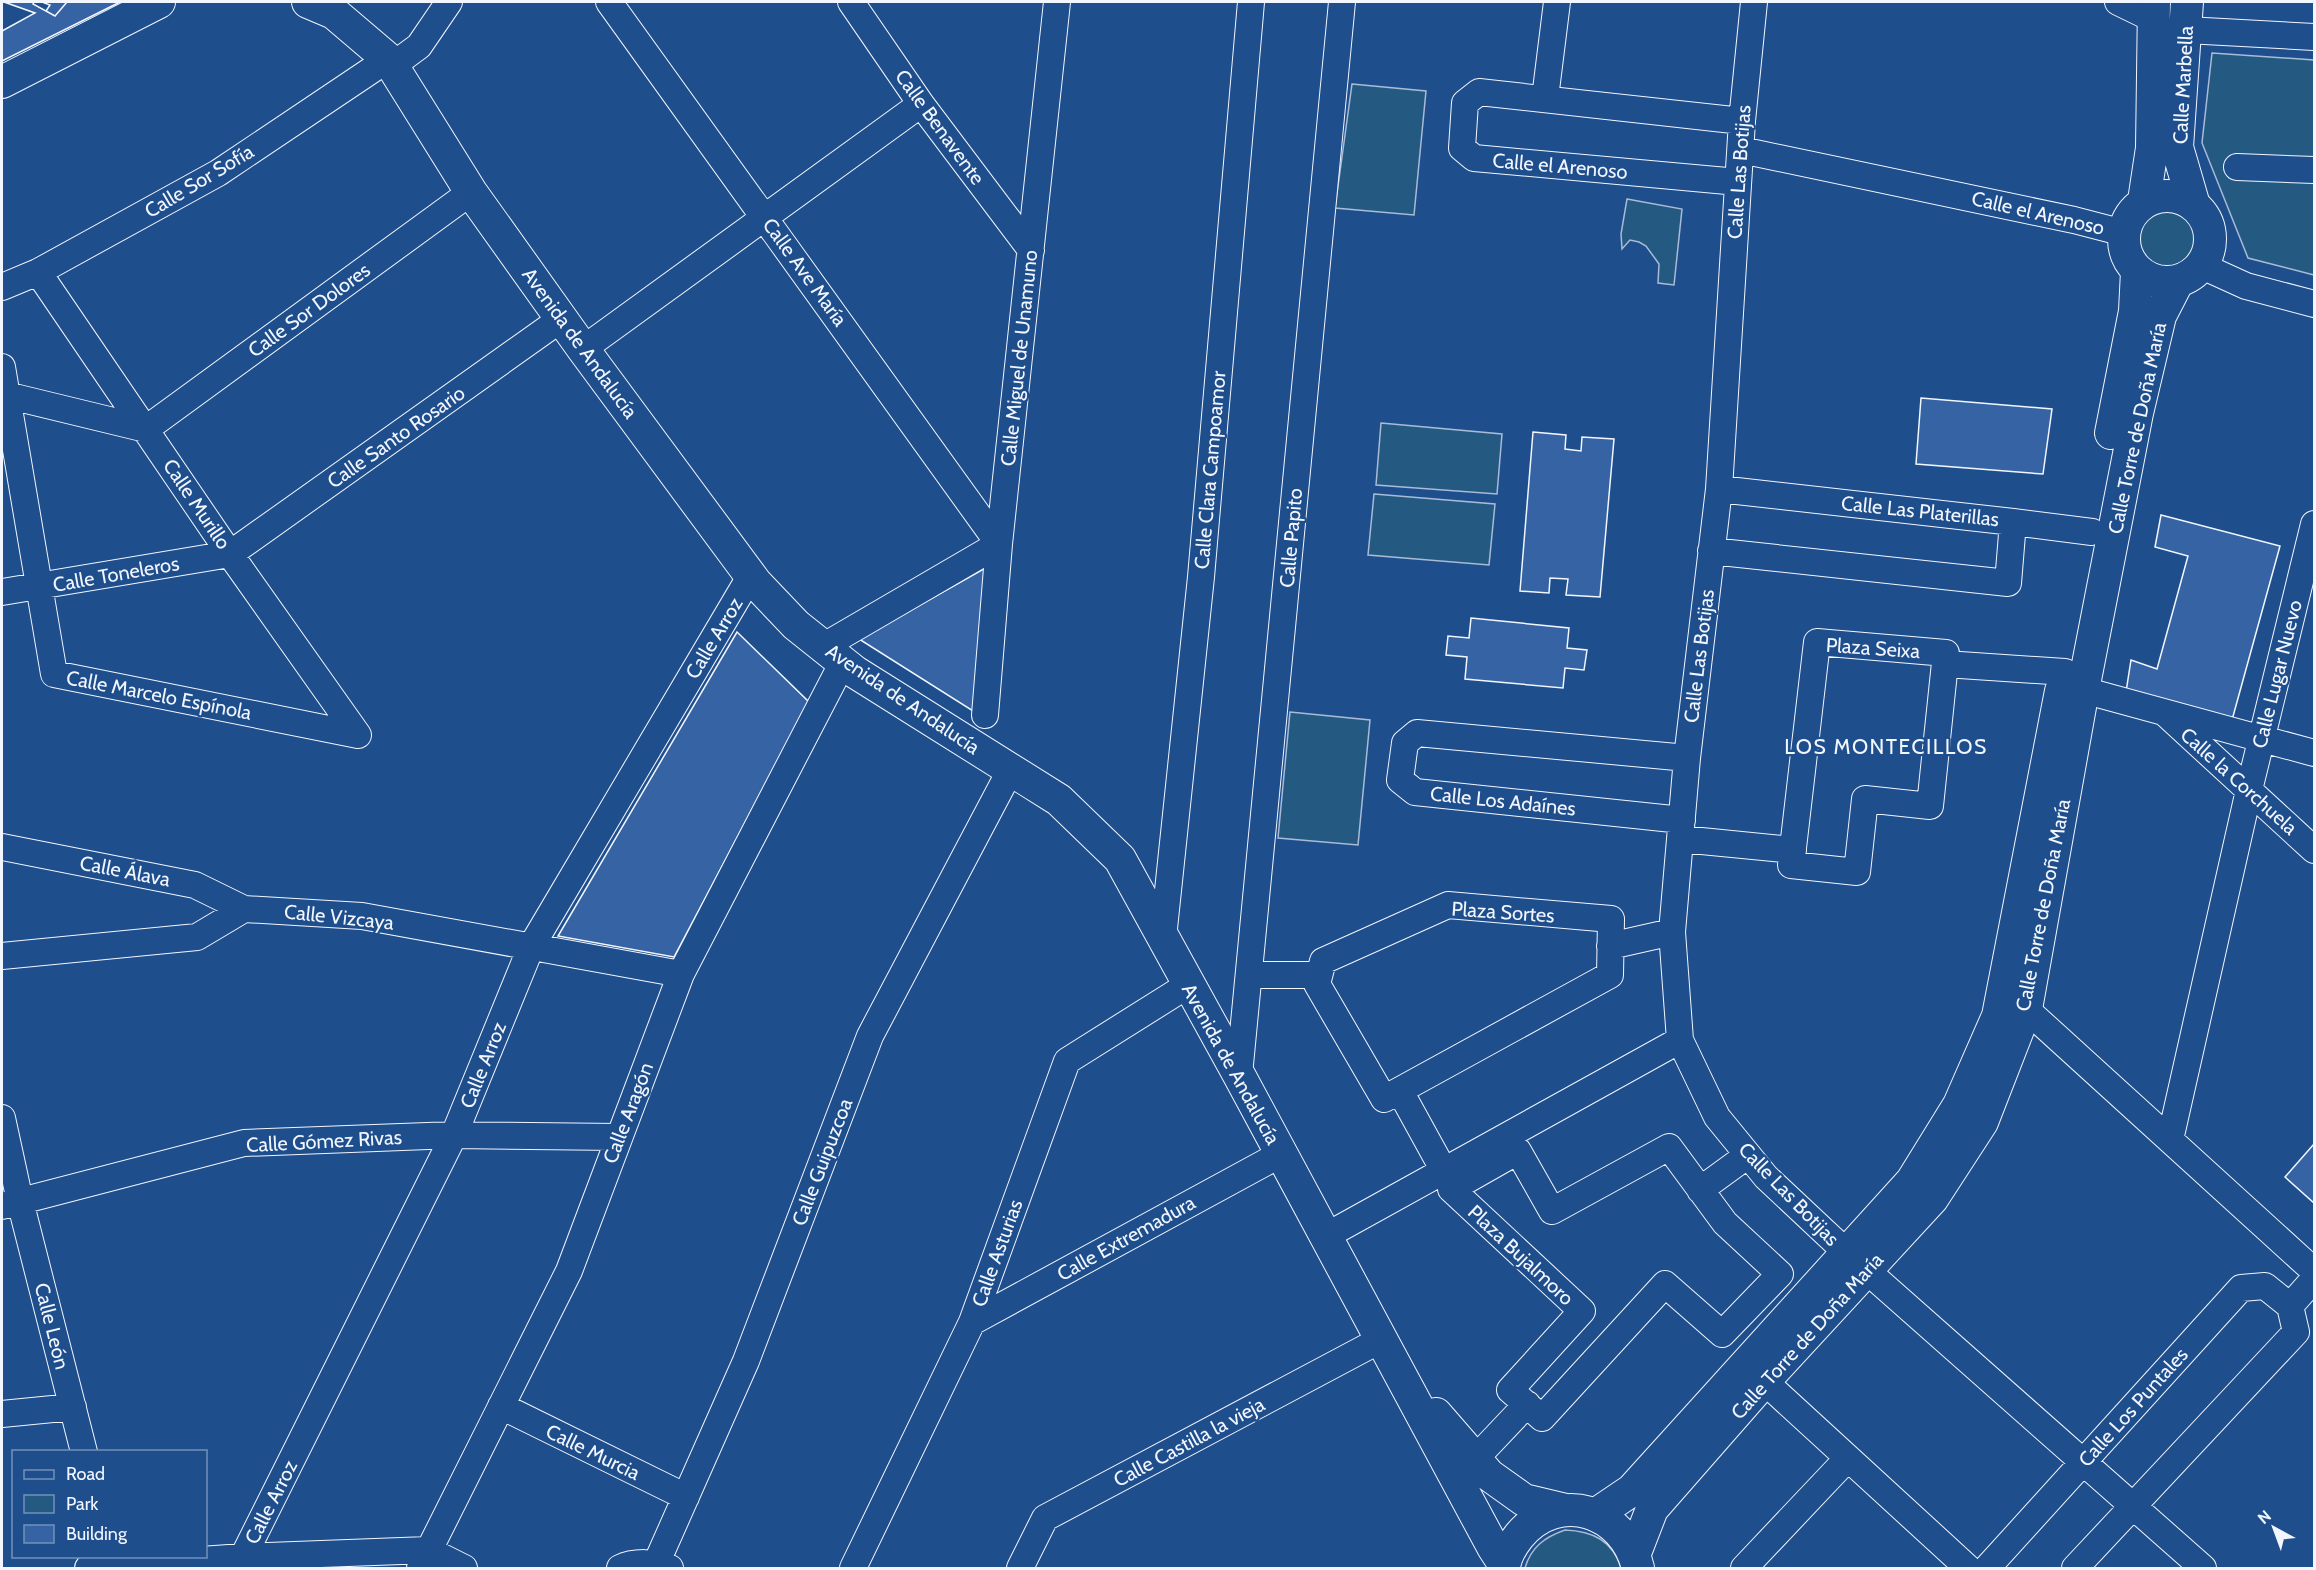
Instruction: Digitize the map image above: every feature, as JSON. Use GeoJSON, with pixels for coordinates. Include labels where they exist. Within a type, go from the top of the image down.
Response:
{"type":"FeatureCollection","features":[{"type":"Feature","properties":{"kind":"main road"},"geometry":{"type":"LineString","coordinates":[[2,82],[159,2]]}},
{"type":"Feature","properties":{"kind":"main road","name":"Avenida de Andalucía"},"geometry":{"type":"LineString","coordinates":[[308,2],[334,13],[390,62],[471,192],[561,319],[756,583],[796,625],[833,654],[1059,800],[1120,859],[1504,1566]]}},
{"type":"Feature","properties":{"kind":"main road","name":"Calle Marbella"},"geometry":{"type":"LineString","coordinates":[[2144,201],[2152,148],[2154,10]]}},
{"type":"Feature","properties":{"kind":"main road","name":"Calle Marbella"},"geometry":{"type":"LineString","coordinates":[[2187,16],[2177,147],[2193,202]]}},
{"type":"Feature","properties":{"kind":"main road"},"geometry":{"type":"LineString","coordinates":[[2169,195],[2193,202],[2208,220],[2211,244],[2190,274],[2156,281],[2137,271],[2128,260],[2124,247],[2124,233],[2130,215],[2144,201],[2169,195]]}},
{"type":"Feature","properties":{"kind":"main road","name":"Calle Torre de Doña María"},"geometry":{"type":"LineString","coordinates":[[1504,1566],[1513,1544],[1527,1527],[1545,1516],[1581,1513],[1632,1490],[1778,1328],[1932,1199],[1982,1122],[2026,1009],[2074,681],[2092,532],[2135,311],[2137,271]]}},
{"type":"Feature","properties":{"kind":"main road","name":"Calle Torre de Doña María"},"geometry":{"type":"LineString","coordinates":[[1636,1561],[1652,1509],[1764,1381],[1856,1261],[1912,1181],[1959,1106],[1998,1016],[2160,316],[2190,274]]}},
{"type":"Feature","properties":{"kind":"main road","name":"Avenida de Andalucía"},"geometry":{"type":"LineString","coordinates":[[1400,1372],[1489,1475],[1524,1500],[1581,1513]]}},
{"type":"Feature","properties":{"kind":"main road"},"geometry":{"type":"LineString","coordinates":[[1581,1513],[1612,1524],[1625,1537],[1636,1561]]}},
{"type":"Feature","properties":{"kind":"street","name":"Calle Sor Sofía"},"geometry":{"type":"LineString","coordinates":[[2,287],[38,272],[218,173],[390,62],[419,46],[449,2]]}},
{"type":"Feature","properties":{"kind":"street","name":"Calle Ave María"},"geometry":{"type":"LineString","coordinates":[[609,2],[999,544]]}},
{"type":"Feature","properties":{"kind":"street","name":"Calle Benavente"},"geometry":{"type":"LineString","coordinates":[[850,2],[921,104],[1031,250]]}},
{"type":"Feature","properties":{"kind":"street","name":"Calle Miguel de Unamuno"},"geometry":{"type":"LineString","coordinates":[[985,715],[999,544],[1057,2]]}},
{"type":"Feature","properties":{"kind":"street","name":"Calle Clara Campoamor"},"geometry":{"type":"LineString","coordinates":[[1163,938],[1201,577],[1251,2]]}},
{"type":"Feature","properties":{"kind":"street","name":"Calle Papito"},"geometry":{"type":"LineString","coordinates":[[1239,1075],[1342,2]]}},
{"type":"Feature","properties":{"kind":"street"},"geometry":{"type":"LineString","coordinates":[[1545,98],[1557,2]]}},
{"type":"Feature","properties":{"kind":"street","name":"Calle Las Botijas"},"geometry":{"type":"LineString","coordinates":[[1754,2],[1742,121],[1719,489],[1687,758],[1672,932],[1680,1040],[1717,1118],[1766,1177],[1856,1261],[2203,1569]]}},
{"type":"Feature","properties":{"kind":"street"},"geometry":{"type":"LineString","coordinates":[[2118,2],[2154,10]]}},
{"type":"Feature","properties":{"kind":"street"},"geometry":{"type":"LineString","coordinates":[[2187,16],[2314,37]]}},
{"type":"Feature","properties":{"kind":"street","name":"Calle el Arenoso"},"geometry":{"type":"LineString","coordinates":[[1738,182],[1474,158],[1462,148],[1465,104],[1479,92],[1742,121]]}},
{"type":"Feature","properties":{"kind":"street"},"geometry":{"type":"LineString","coordinates":[[583,349],[921,104]]}},
{"type":"Feature","properties":{"kind":"street","name":"Calle el Arenoso"},"geometry":{"type":"LineString","coordinates":[[1741,150],[2074,220],[2124,233]]}},
{"type":"Feature","properties":{"kind":"street"},"geometry":{"type":"LineString","coordinates":[[2236,167],[2314,170]]}},
{"type":"Feature","properties":{"kind":"street","name":"Calle Sor Dolores"},"geometry":{"type":"LineString","coordinates":[[146,429],[471,192]]}},
{"type":"Feature","properties":{"kind":"street","name":"Calle Murillo"},"geometry":{"type":"LineString","coordinates":[[38,272],[230,554],[358,735]]}},
{"type":"Feature","properties":{"kind":"street"},"geometry":{"type":"LineString","coordinates":[[2190,274],[2314,304]]}},
{"type":"Feature","properties":{"kind":"street","name":"Calle Santo Rosario"},"geometry":{"type":"LineString","coordinates":[[230,554],[561,319]]}},
{"type":"Feature","properties":{"kind":"street","name":"Calle Marcelo Espínola"},"geometry":{"type":"LineString","coordinates":[[2,368],[4,394],[54,674],[358,735]]}},
{"type":"Feature","properties":{"kind":"street"},"geometry":{"type":"LineString","coordinates":[[4,394],[146,429]]}},
{"type":"Feature","properties":{"kind":"street","name":"Calle Las Platerillas"},"geometry":{"type":"LineString","coordinates":[[1711,551],[2008,583],[2013,522],[1719,489]]}},
{"type":"Feature","properties":{"kind":"street"},"geometry":{"type":"LineString","coordinates":[[2013,522],[2092,532]]}},
{"type":"Feature","properties":{"kind":"street","name":"Calle Lugar Nuevo"},"geometry":{"type":"LineString","coordinates":[[2170,1140],[2261,739],[2305,603],[2314,524]]}},
{"type":"Feature","properties":{"kind":"street"},"geometry":{"type":"LineString","coordinates":[[833,654],[999,544]]}},
{"type":"Feature","properties":{"kind":"street","name":"Calle Toneleros"},"geometry":{"type":"LineString","coordinates":[[2,592],[230,554]]}},
{"type":"Feature","properties":{"kind":"street","name":"Calle Arroz"},"geometry":{"type":"LineString","coordinates":[[242,1563],[454,1135],[531,947],[752,575]]}},
{"type":"Feature","properties":{"kind":"street","name":"Plaza Seixa"},"geometry":{"type":"LineString","coordinates":[[1817,642],[1946,653],[1930,806],[1865,799],[1857,872],[1791,865],[1793,850],[1817,642]]}},
{"type":"Feature","properties":{"kind":"street","name":"Calle Aragón"},"geometry":{"type":"LineString","coordinates":[[424,1559],[569,1271],[681,974],[833,654]]}},
{"type":"Feature","properties":{"kind":"street","name":"Plaza Seixa"},"geometry":{"type":"LineString","coordinates":[[1945,664],[2074,681],[2164,712],[2314,753]]}},
{"type":"Feature","properties":{"kind":"street","name":"Calle la Corchuela"},"geometry":{"type":"LineString","coordinates":[[2164,712],[2314,850]]}},
{"type":"Feature","properties":{"kind":"street","name":"Calle Los Adaínes"},"geometry":{"type":"LineString","coordinates":[[1682,829],[1415,792],[1400,780],[1405,743],[1417,733],[1687,758]]}},
{"type":"Feature","properties":{"kind":"street","name":"Calle Guipuzcoa"},"geometry":{"type":"LineString","coordinates":[[663,1567],[686,1497],[746,1361],[870,1036],[1011,769]]}},
{"type":"Feature","properties":{"kind":"street"},"geometry":{"type":"LineString","coordinates":[[1682,829],[1793,850]]}},
{"type":"Feature","properties":{"kind":"street","name":"Calle Álava"},"geometry":{"type":"LineString","coordinates":[[2,847],[195,885],[243,909]]}},
{"type":"Feature","properties":{"kind":"street","name":"Plaza Sortes"},"geometry":{"type":"LineString","coordinates":[[1319,975],[1323,961],[1448,905],[1611,919],[1610,975],[1400,1091]]}},
{"type":"Feature","properties":{"kind":"street"},"geometry":{"type":"LineString","coordinates":[[2,956],[197,937],[243,909]]}},
{"type":"Feature","properties":{"kind":"street","name":"Calle Vizcaya"},"geometry":{"type":"LineString","coordinates":[[243,909],[362,916],[681,974]]}},
{"type":"Feature","properties":{"kind":"street"},"geometry":{"type":"LineString","coordinates":[[1610,946],[1672,932]]}},
{"type":"Feature","properties":{"kind":"street"},"geometry":{"type":"LineString","coordinates":[[1249,975],[1319,975],[1317,984],[1384,1100],[1400,1091],[1444,1171]]}},
{"type":"Feature","properties":{"kind":"street","name":"Calle Asturias"},"geometry":{"type":"LineString","coordinates":[[853,1569],[972,1322],[1067,1061],[1188,984]]}},
{"type":"Feature","properties":{"kind":"street"},"geometry":{"type":"LineString","coordinates":[[2026,1009],[2314,1271]]}},
{"type":"Feature","properties":{"kind":"street"},"geometry":{"type":"LineString","coordinates":[[1326,1236],[1444,1171],[1485,1159],[1680,1040]]}},
{"type":"Feature","properties":{"kind":"street","name":"Calle León"},"geometry":{"type":"LineString","coordinates":[[2,1118],[11,1204],[73,1407],[84,1450]]}},
{"type":"Feature","properties":{"kind":"street","name":"Calle Gómez Rivas"},"geometry":{"type":"LineString","coordinates":[[11,1204],[244,1143],[454,1135],[618,1137]]}},
{"type":"Feature","properties":{"kind":"street","name":"Plaza Bujalmoro"},"geometry":{"type":"LineString","coordinates":[[1669,1147],[1700,1190],[1725,1223],[1780,1274],[1722,1334],[1665,1284],[1542,1418],[1510,1390],[1582,1311],[1451,1189],[1485,1159],[1518,1151],[1552,1211],[1669,1147]]}},
{"type":"Feature","properties":{"kind":"street","name":"Calle Extremadura"},"geometry":{"type":"LineString","coordinates":[[972,1322],[1281,1154]]}},
{"type":"Feature","properties":{"kind":"street"},"geometry":{"type":"LineString","coordinates":[[1700,1190],[1748,1155]]}},
{"type":"Feature","properties":{"kind":"street"},"geometry":{"type":"LineString","coordinates":[[2076,1569],[2296,1332],[2290,1306],[2314,1279]]}},
{"type":"Feature","properties":{"kind":"street","name":"Calle Los Puntales"},"geometry":{"type":"LineString","coordinates":[[1987,1569],[2241,1288],[2265,1286],[2290,1306]]}},
{"type":"Feature","properties":{"kind":"street"},"geometry":{"type":"LineString","coordinates":[[1751,1304],[1778,1328]]}},
{"type":"Feature","properties":{"kind":"street","name":"Calle Castilla la vieja"},"geometry":{"type":"LineString","coordinates":[[1020,1569],[1045,1518],[1382,1339]]}},
{"type":"Feature","properties":{"kind":"street"},"geometry":{"type":"LineString","coordinates":[[1764,1381],[1968,1569]]}},
{"type":"Feature","properties":{"kind":"street"},"geometry":{"type":"LineString","coordinates":[[1475,1459],[1527,1404]]}},
{"type":"Feature","properties":{"kind":"street","name":"Calle Murcia"},"geometry":{"type":"LineString","coordinates":[[501,1406],[686,1497]]}},
{"type":"Feature","properties":{"kind":"street"},"geometry":{"type":"LineString","coordinates":[[2,1414],[73,1407]]}},
{"type":"Feature","properties":{"kind":"street"},"geometry":{"type":"LineString","coordinates":[[1744,1569],[1848,1458]]}},
{"type":"Feature","properties":{"kind":"street"},"geometry":{"type":"LineString","coordinates":[[88,1569],[113,1564],[424,1559],[464,1569]]}},
{"type":"Feature","properties":{"kind":"street"},"geometry":{"type":"LineString","coordinates":[[620,1569],[628,1564],[663,1567]]}},
{"type":"Feature","properties":{"kind":"green space"},"geometry":{"type":"Polygon","coordinates":[[[2212,53],[2314,60],[2314,275],[2248,258],[2202,143],[2212,53]]]}},
{"type":"Feature","properties":{"kind":"green space"},"geometry":{"type":"Polygon","coordinates":[[[1352,84],[1426,91],[1414,215],[1335,208],[1352,84]]]}},
{"type":"Feature","properties":{"kind":"green space"},"geometry":{"type":"Polygon","coordinates":[[[1627,199],[1682,209],[1674,285],[1658,283],[1659,264],[1646,246],[1630,240],[1622,249],[1621,234],[1627,199]]]}},
{"type":"Feature","properties":{"kind":"green space"},"geometry":{"type":"Polygon","coordinates":[[[2169,210],[2181,212],[2191,219],[2198,229],[2200,241],[2198,253],[2191,263],[2181,270],[2169,272],[2157,270],[2147,263],[2140,253],[2138,241],[2140,229],[2147,219],[2157,212],[2169,210]]]}},
{"type":"Feature","properties":{"kind":"green space"},"geometry":{"type":"Polygon","coordinates":[[[1381,423],[1502,434],[1497,494],[1376,485],[1381,423]]]}},
{"type":"Feature","properties":{"kind":"green space"},"geometry":{"type":"Polygon","coordinates":[[[1374,494],[1495,504],[1489,565],[1368,555],[1374,494]]]}},
{"type":"Feature","properties":{"kind":"green space"},"geometry":{"type":"Polygon","coordinates":[[[1290,712],[1370,720],[1358,845],[1278,838],[1290,712]]]}},
{"type":"Feature","properties":{"kind":"green space"},"geometry":{"type":"Polygon","coordinates":[[[1565,1530],[1593,1535],[1600,1539],[1613,1551],[1621,1568],[1525,1568],[1531,1554],[1540,1544],[1565,1530]]]}},
{"type":"Feature","properties":{"kind":"building"},"geometry":{"type":"Polygon","coordinates":[[[4,2],[34,2],[33,4],[55,16],[67,2],[120,2],[2,61],[2,31],[35,13],[4,2]]]}},
{"type":"Feature","properties":{"kind":"building"},"geometry":{"type":"Polygon","coordinates":[[[42,2],[67,2],[55,16],[46,11],[50,5],[42,2]]]}},
{"type":"Feature","properties":{"kind":"building"},"geometry":{"type":"Polygon","coordinates":[[[1921,398],[2052,409],[2043,474],[1916,464],[1921,398]]]}},
{"type":"Feature","properties":{"kind":"building"},"geometry":{"type":"Polygon","coordinates":[[[1533,432],[1566,435],[1565,449],[1581,451],[1582,437],[1614,439],[1600,597],[1566,595],[1568,579],[1550,578],[1549,593],[1520,591],[1533,432]]]}},
{"type":"Feature","properties":{"kind":"building"},"geometry":{"type":"Polygon","coordinates":[[[2161,515],[2280,546],[2232,720],[2126,692],[2131,660],[2157,669],[2188,556],[2155,547],[2161,515]]]}},
{"type":"Feature","properties":{"kind":"building"},"geometry":{"type":"Polygon","coordinates":[[[989,566],[973,711],[859,639],[989,566]]]}},
{"type":"Feature","properties":{"kind":"building"},"geometry":{"type":"Polygon","coordinates":[[[1471,618],[1569,628],[1567,648],[1587,650],[1584,670],[1565,668],[1563,688],[1465,679],[1467,657],[1446,655],[1448,636],[1469,638],[1471,618]]]}},
{"type":"Feature","properties":{"kind":"building"},"geometry":{"type":"Polygon","coordinates":[[[737,632],[809,702],[674,957],[558,936],[737,632]]]}},
{"type":"Feature","properties":{"kind":"building"},"geometry":{"type":"Polygon","coordinates":[[[2314,1144],[2314,1203],[2285,1177],[2314,1144]]]}},
{"type":"Feature","properties":{"kind":"district","name":"LOS MONTECILLOS"},"geometry":{"type":"Point","coordinates":[1886,747]}}]}
